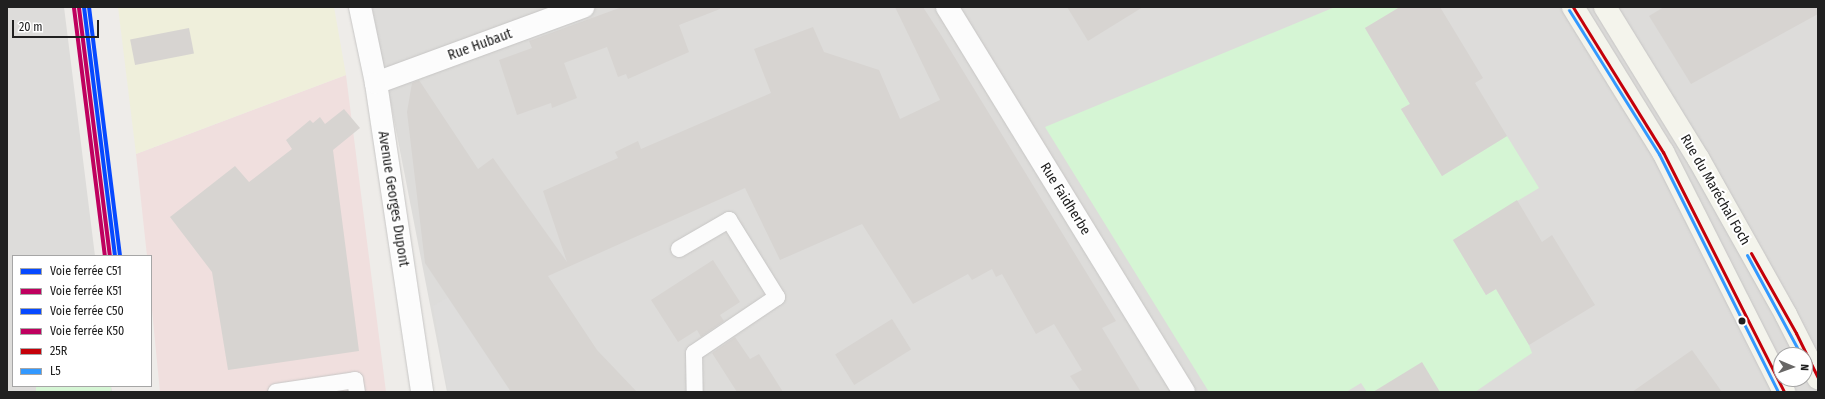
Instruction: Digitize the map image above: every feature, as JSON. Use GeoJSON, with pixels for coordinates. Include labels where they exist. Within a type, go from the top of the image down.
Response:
{"type":"FeatureCollection","features":[{"type":"Feature","properties":{"kind":"main road","name":"Rue du Maréchal Foch"},"geometry":{"type":"LineString","coordinates":[[1573,7],[1663,152],[1784,392]]}},
{"type":"Feature","properties":{"kind":"main road","name":"Rue du Maréchal Foch"},"geometry":{"type":"LineString","coordinates":[[1605,7],[1698,158],[1786,315],[1818,378]]}},
{"type":"Feature","properties":{"kind":"street","name":"Avenue Georges Dupont"},"geometry":{"type":"LineString","coordinates":[[360,7],[376,83],[422,392]]}},
{"type":"Feature","properties":{"kind":"street","name":"Rue Hubaut"},"geometry":{"type":"LineString","coordinates":[[376,83],[583,7]]}},
{"type":"Feature","properties":{"kind":"street","name":"Rue Faidherbe"},"geometry":{"type":"LineString","coordinates":[[947,7],[1184,392]]}},
{"type":"Feature","properties":{"kind":"lane"},"geometry":{"type":"LineString","coordinates":[[679,249],[728,220],[777,297],[694,353],[696,392]]}},
{"type":"Feature","properties":{"kind":"lane"},"geometry":{"type":"LineString","coordinates":[[276,392],[355,380],[356,392]]}},
{"type":"Feature","properties":{"kind":"shaded area"},"geometry":{"type":"Polygon","coordinates":[[[7,7],[64,7],[95,255],[12,255],[12,387],[111,387],[112,392],[7,392],[7,7]]]}},
{"type":"Feature","properties":{"kind":"shaded area"},"geometry":{"type":"Polygon","coordinates":[[[372,7],[1818,7],[1818,392],[447,392],[372,7]]]}},
{"type":"Feature","properties":{"kind":"shaded area"},"geometry":{"type":"Polygon","coordinates":[[[346,75],[386,392],[160,392],[152,310],[152,255],[147,255],[136,154],[346,75]]]}},
{"type":"Feature","properties":{"kind":"shaded area"},"geometry":{"type":"Polygon","coordinates":[[[448,297],[512,392],[448,392],[433,306],[448,297]]]}},
{"type":"Feature","properties":{"kind":"green space"},"geometry":{"type":"Polygon","coordinates":[[[118,7],[334,7],[346,75],[136,154],[118,7]]]}},
{"type":"Feature","properties":{"kind":"green space"},"geometry":{"type":"Polygon","coordinates":[[[1335,7],[1400,7],[1365,28],[1410,104],[1401,109],[1442,176],[1507,136],[1539,188],[1453,240],[1486,295],[1496,289],[1529,345],[1532,353],[1475,392],[1367,392],[1361,383],[1346,392],[1209,392],[1045,127],[1335,7]]]}},
{"type":"Feature","properties":{"kind":"green space"},"geometry":{"type":"Polygon","coordinates":[[[36,387],[111,387],[111,392],[36,392],[36,387]]]}},
{"type":"Feature","properties":{"kind":"building"},"geometry":{"type":"Polygon","coordinates":[[[622,7],[720,7],[720,9],[679,25],[689,52],[628,79],[626,74],[618,77],[607,47],[564,63],[577,98],[552,108],[551,103],[517,115],[499,60],[532,48],[529,41],[622,7]]]}},
{"type":"Feature","properties":{"kind":"building"},"geometry":{"type":"Polygon","coordinates":[[[895,7],[923,7],[941,35],[1116,321],[1102,328],[1141,392],[1081,392],[1070,376],[1082,370],[1054,324],[1036,334],[1002,274],[996,277],[992,269],[972,280],[968,274],[913,304],[862,224],[780,260],[745,188],[548,276],[597,350],[637,392],[511,392],[425,263],[407,112],[412,83],[419,80],[478,169],[493,158],[567,262],[543,191],[618,158],[615,152],[638,141],[641,149],[771,93],[754,49],[813,27],[824,52],[879,70],[900,119],[940,100],[895,7]]]}},
{"type":"Feature","properties":{"kind":"building"},"geometry":{"type":"Polygon","coordinates":[[[1067,7],[1143,7],[1088,41],[1067,7]]]}},
{"type":"Feature","properties":{"kind":"building"},"geometry":{"type":"Polygon","coordinates":[[[1400,7],[1440,7],[1483,78],[1475,83],[1507,136],[1442,176],[1401,109],[1410,104],[1365,28],[1400,7]]]}},
{"type":"Feature","properties":{"kind":"building"},"geometry":{"type":"Polygon","coordinates":[[[1664,7],[1818,7],[1818,14],[1691,84],[1649,16],[1664,7]]]}},
{"type":"Feature","properties":{"kind":"building"},"geometry":{"type":"Polygon","coordinates":[[[189,28],[194,54],[135,65],[130,39],[189,28]]]}},
{"type":"Feature","properties":{"kind":"building"},"geometry":{"type":"Polygon","coordinates":[[[344,109],[360,128],[333,150],[359,351],[228,370],[212,272],[170,217],[235,166],[249,182],[292,149],[286,140],[310,120],[313,123],[320,117],[325,124],[344,109]]]}},
{"type":"Feature","properties":{"kind":"building"},"geometry":{"type":"Polygon","coordinates":[[[1517,200],[1542,242],[1552,235],[1595,305],[1529,345],[1496,289],[1486,295],[1453,240],[1517,200]]]}},
{"type":"Feature","properties":{"kind":"building"},"geometry":{"type":"Polygon","coordinates":[[[713,260],[740,302],[720,315],[724,321],[701,337],[697,330],[678,342],[651,300],[713,260]]]}},
{"type":"Feature","properties":{"kind":"building"},"geometry":{"type":"Polygon","coordinates":[[[892,319],[911,350],[854,385],[835,355],[892,319]]]}},
{"type":"Feature","properties":{"kind":"building"},"geometry":{"type":"Polygon","coordinates":[[[735,337],[750,359],[759,354],[783,392],[737,392],[712,353],[735,337]]]}},
{"type":"Feature","properties":{"kind":"building"},"geometry":{"type":"Polygon","coordinates":[[[1692,350],[1722,392],[1632,392],[1692,350]]]}},
{"type":"Feature","properties":{"kind":"building"},"geometry":{"type":"Polygon","coordinates":[[[1422,362],[1440,392],[1373,392],[1422,362]]]}},
{"type":"Feature","properties":{"kind":"rail line","name":"C51"},"geometry":{"type":"LineString","coordinates":[[84,7],[115,255]]}},
{"type":"Feature","properties":{"kind":"rail line","name":"C50"},"geometry":{"type":"LineString","coordinates":[[89,7],[120,255]]}},
{"type":"Feature","properties":{"kind":"rail line","name":"K50"},"geometry":{"type":"LineString","coordinates":[[74,8],[105,255]]}},
{"type":"Feature","properties":{"kind":"rail line","name":"K51"},"geometry":{"type":"LineString","coordinates":[[79,8],[110,255]]}},
{"type":"Feature","properties":{"kind":"transit line","name":"25R"},"geometry":{"type":"LineString","coordinates":[[1573,7],[1663,152],[1784,392]]}},
{"type":"Feature","properties":{"kind":"transit line","name":"L5"},"geometry":{"type":"LineString","coordinates":[[1569,10],[1659,154],[1778,392]]}},
{"type":"Feature","properties":{"kind":"transit line","name":"25R"},"geometry":{"type":"LineString","coordinates":[[1751,253],[1796,333],[1818,378]]}},
{"type":"Feature","properties":{"kind":"transit line","name":"L5"},"geometry":{"type":"LineString","coordinates":[[1747,255],[1797,347]]}}]}
